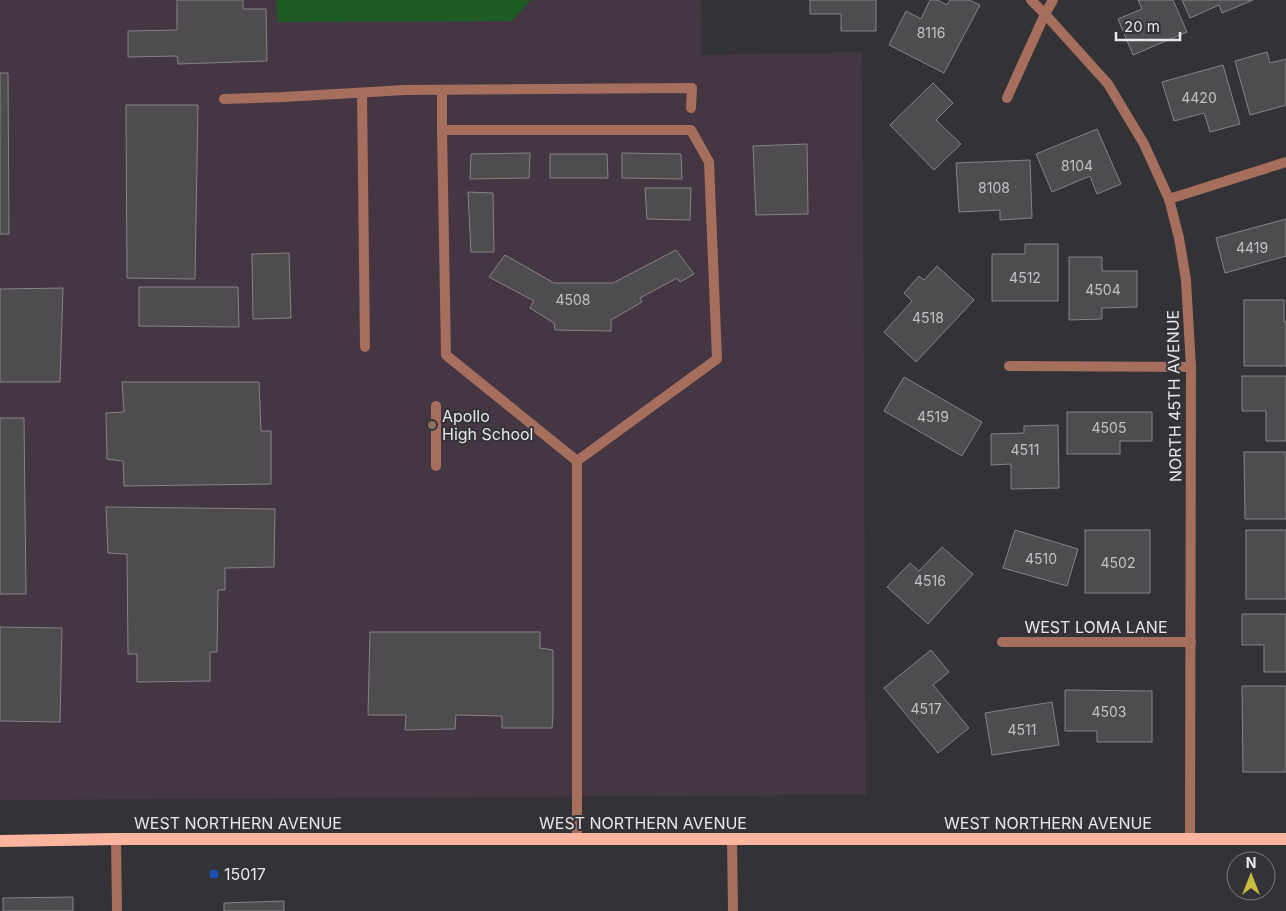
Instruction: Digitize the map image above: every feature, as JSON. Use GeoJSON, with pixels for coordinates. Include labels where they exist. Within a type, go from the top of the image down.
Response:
{"type":"FeatureCollection","features":[{"type":"Feature","properties":{"kind":"main road","name":"WEST NORTHERN AVENUE"},"geometry":{"type":"LineString","coordinates":[[0,840],[1286,839]]}},
{"type":"Feature","properties":{"kind":"street","name":"NORTH 45TH AVENUE"},"geometry":{"type":"LineString","coordinates":[[1031,0],[1108,84],[1144,144],[1169,199],[1179,238],[1186,280],[1191,368],[1190,839]]}},
{"type":"Feature","properties":{"kind":"street"},"geometry":{"type":"LineString","coordinates":[[1007,98],[1053,0]]}},
{"type":"Feature","properties":{"kind":"street"},"geometry":{"type":"LineString","coordinates":[[224,99],[405,90],[692,88],[691,108]]}},
{"type":"Feature","properties":{"kind":"street"},"geometry":{"type":"LineString","coordinates":[[442,90],[446,355],[577,460]]}},
{"type":"Feature","properties":{"kind":"street"},"geometry":{"type":"LineString","coordinates":[[362,93],[365,347]]}},
{"type":"Feature","properties":{"kind":"street"},"geometry":{"type":"LineString","coordinates":[[442,130],[691,130],[710,162],[717,359],[577,460]]}},
{"type":"Feature","properties":{"kind":"street"},"geometry":{"type":"LineString","coordinates":[[1169,199],[1286,162]]}},
{"type":"Feature","properties":{"kind":"street"},"geometry":{"type":"LineString","coordinates":[[1009,366],[1191,368]]}},
{"type":"Feature","properties":{"kind":"street"},"geometry":{"type":"LineString","coordinates":[[436,406],[436,466]]}},
{"type":"Feature","properties":{"kind":"street"},"geometry":{"type":"LineString","coordinates":[[576,840],[577,460]]}},
{"type":"Feature","properties":{"kind":"street","name":"WEST LOMA LANE"},"geometry":{"type":"LineString","coordinates":[[1002,642],[1191,642]]}},
{"type":"Feature","properties":{"kind":"street"},"geometry":{"type":"LineString","coordinates":[[116,839],[116,911]]}},
{"type":"Feature","properties":{"kind":"street"},"geometry":{"type":"LineString","coordinates":[[732,839],[733,911]]}},
{"type":"Feature","properties":{"kind":"shaded area","name":"Apollo High School"},"geometry":{"type":"Polygon","coordinates":[[[0,0],[701,0],[702,55],[862,52],[866,795],[0,800],[0,0]]]}},
{"type":"Feature","properties":{"kind":"green space"},"geometry":{"type":"Polygon","coordinates":[[[276,0],[531,0],[512,21],[278,22],[276,0]]]}},
{"type":"Feature","properties":{"kind":"building"},"geometry":{"type":"Polygon","coordinates":[[[177,0],[243,0],[243,9],[266,9],[267,61],[178,64],[177,56],[128,57],[128,31],[177,30],[177,0]]]}},
{"type":"Feature","properties":{"kind":"building"},"geometry":{"type":"Polygon","coordinates":[[[810,0],[876,0],[876,31],[841,31],[841,14],[810,14],[810,0]]]}},
{"type":"Feature","properties":{"kind":"building"},"geometry":{"type":"Polygon","coordinates":[[[930,0],[937,0],[947,5],[950,0],[969,0],[980,5],[944,73],[889,45],[906,11],[921,19],[930,0]]]}},
{"type":"Feature","properties":{"kind":"building"},"geometry":{"type":"Polygon","coordinates":[[[1138,0],[1173,0],[1187,32],[1133,55],[1118,19],[1142,9],[1138,0]]]}},
{"type":"Feature","properties":{"kind":"building"},"geometry":{"type":"Polygon","coordinates":[[[1182,0],[1253,0],[1222,13],[1219,5],[1190,18],[1182,0]]]}},
{"type":"Feature","properties":{"kind":"building"},"geometry":{"type":"Polygon","coordinates":[[[1267,52],[1270,63],[1286,59],[1286,105],[1250,115],[1235,61],[1267,52]]]}},
{"type":"Feature","properties":{"kind":"building"},"geometry":{"type":"Polygon","coordinates":[[[1223,65],[1240,124],[1210,132],[1204,113],[1174,121],[1162,82],[1223,65]]]}},
{"type":"Feature","properties":{"kind":"building"},"geometry":{"type":"Polygon","coordinates":[[[0,73],[8,73],[9,234],[0,234],[0,73]]]}},
{"type":"Feature","properties":{"kind":"building"},"geometry":{"type":"Polygon","coordinates":[[[933,83],[953,103],[936,120],[961,144],[934,170],[890,125],[933,83]]]}},
{"type":"Feature","properties":{"kind":"building"},"geometry":{"type":"Polygon","coordinates":[[[126,105],[198,105],[195,279],[127,278],[126,105]]]}},
{"type":"Feature","properties":{"kind":"building"},"geometry":{"type":"Polygon","coordinates":[[[1097,129],[1121,184],[1097,194],[1090,176],[1052,192],[1036,154],[1097,129]]]}},
{"type":"Feature","properties":{"kind":"building"},"geometry":{"type":"Polygon","coordinates":[[[807,144],[808,214],[756,215],[753,146],[807,144]]]}},
{"type":"Feature","properties":{"kind":"building"},"geometry":{"type":"Polygon","coordinates":[[[530,153],[529,178],[470,179],[471,154],[530,153]]]}},
{"type":"Feature","properties":{"kind":"building"},"geometry":{"type":"Polygon","coordinates":[[[622,153],[681,154],[682,179],[622,178],[622,153]]]}},
{"type":"Feature","properties":{"kind":"building"},"geometry":{"type":"Polygon","coordinates":[[[550,154],[607,154],[608,178],[550,178],[550,154]]]}},
{"type":"Feature","properties":{"kind":"building"},"geometry":{"type":"Polygon","coordinates":[[[1030,160],[1032,218],[1000,220],[1000,210],[959,212],[956,163],[1030,160]]]}},
{"type":"Feature","properties":{"kind":"building"},"geometry":{"type":"Polygon","coordinates":[[[645,188],[691,188],[690,220],[647,219],[645,188]]]}},
{"type":"Feature","properties":{"kind":"building"},"geometry":{"type":"Polygon","coordinates":[[[468,192],[493,193],[494,252],[471,252],[468,192]]]}},
{"type":"Feature","properties":{"kind":"building"},"geometry":{"type":"Polygon","coordinates":[[[1286,219],[1286,256],[1225,273],[1216,238],[1286,219]]]}},
{"type":"Feature","properties":{"kind":"building"},"geometry":{"type":"Polygon","coordinates":[[[1025,244],[1058,244],[1058,301],[992,301],[992,254],[1025,254],[1025,244]]]}},
{"type":"Feature","properties":{"kind":"building"},"geometry":{"type":"Polygon","coordinates":[[[676,250],[694,274],[680,282],[677,278],[640,298],[642,302],[611,320],[611,331],[555,330],[554,323],[530,308],[534,301],[489,277],[505,255],[554,283],[613,283],[676,250]]]}},
{"type":"Feature","properties":{"kind":"building"},"geometry":{"type":"Polygon","coordinates":[[[289,253],[291,318],[253,319],[252,254],[289,253]]]}},
{"type":"Feature","properties":{"kind":"building"},"geometry":{"type":"Polygon","coordinates":[[[1069,257],[1102,257],[1102,271],[1137,271],[1137,307],[1102,308],[1102,319],[1069,320],[1069,257]]]}},
{"type":"Feature","properties":{"kind":"building"},"geometry":{"type":"Polygon","coordinates":[[[937,266],[974,300],[916,362],[884,332],[912,301],[904,293],[919,276],[924,280],[937,266]]]}},
{"type":"Feature","properties":{"kind":"building"},"geometry":{"type":"Polygon","coordinates":[[[139,287],[238,287],[239,327],[139,326],[139,287]]]}},
{"type":"Feature","properties":{"kind":"building"},"geometry":{"type":"Polygon","coordinates":[[[63,288],[60,382],[0,382],[0,289],[63,288]]]}},
{"type":"Feature","properties":{"kind":"building"},"geometry":{"type":"Polygon","coordinates":[[[1244,300],[1284,300],[1286,366],[1244,366],[1244,300]]]}},
{"type":"Feature","properties":{"kind":"building"},"geometry":{"type":"Polygon","coordinates":[[[1242,376],[1286,376],[1286,441],[1266,441],[1266,411],[1242,411],[1242,376]]]}},
{"type":"Feature","properties":{"kind":"building"},"geometry":{"type":"Polygon","coordinates":[[[904,377],[982,422],[962,456],[884,411],[904,377]]]}},
{"type":"Feature","properties":{"kind":"building"},"geometry":{"type":"Polygon","coordinates":[[[122,382],[259,382],[261,431],[271,431],[271,484],[124,486],[123,461],[107,459],[106,413],[124,412],[122,382]]]}},
{"type":"Feature","properties":{"kind":"building"},"geometry":{"type":"Polygon","coordinates":[[[1067,412],[1152,412],[1152,441],[1120,441],[1120,454],[1067,454],[1067,412]]]}},
{"type":"Feature","properties":{"kind":"building"},"geometry":{"type":"Polygon","coordinates":[[[0,418],[24,418],[26,594],[0,594],[0,418]]]}},
{"type":"Feature","properties":{"kind":"building"},"geometry":{"type":"Polygon","coordinates":[[[1058,425],[1059,488],[1011,489],[1011,464],[991,465],[991,434],[1024,433],[1024,426],[1058,425]]]}},
{"type":"Feature","properties":{"kind":"building"},"geometry":{"type":"Polygon","coordinates":[[[1244,452],[1286,452],[1286,519],[1245,519],[1244,452]]]}},
{"type":"Feature","properties":{"kind":"building"},"geometry":{"type":"Polygon","coordinates":[[[106,507],[275,509],[274,567],[225,568],[225,590],[218,590],[217,652],[210,652],[210,681],[137,682],[137,654],[128,654],[127,554],[108,553],[106,507]]]}},
{"type":"Feature","properties":{"kind":"building"},"geometry":{"type":"Polygon","coordinates":[[[1015,530],[1078,549],[1067,586],[1003,568],[1015,530]]]}},
{"type":"Feature","properties":{"kind":"building"},"geometry":{"type":"Polygon","coordinates":[[[1085,530],[1150,530],[1150,593],[1085,593],[1085,530]]]}},
{"type":"Feature","properties":{"kind":"building"},"geometry":{"type":"Polygon","coordinates":[[[1246,530],[1286,530],[1286,599],[1246,599],[1246,530]]]}},
{"type":"Feature","properties":{"kind":"building"},"geometry":{"type":"Polygon","coordinates":[[[942,547],[973,574],[928,624],[887,587],[910,563],[919,571],[942,547]]]}},
{"type":"Feature","properties":{"kind":"building"},"geometry":{"type":"Polygon","coordinates":[[[1242,614],[1286,614],[1286,672],[1264,672],[1264,645],[1242,645],[1242,614]]]}},
{"type":"Feature","properties":{"kind":"building"},"geometry":{"type":"Polygon","coordinates":[[[0,627],[62,628],[60,722],[0,721],[0,627]]]}},
{"type":"Feature","properties":{"kind":"building"},"geometry":{"type":"Polygon","coordinates":[[[370,632],[540,632],[540,648],[553,650],[552,728],[502,728],[502,716],[456,715],[455,729],[405,730],[406,715],[368,715],[370,632]]]}},
{"type":"Feature","properties":{"kind":"building"},"geometry":{"type":"Polygon","coordinates":[[[931,650],[949,672],[933,685],[969,728],[938,753],[884,688],[931,650]]]}},
{"type":"Feature","properties":{"kind":"building"},"geometry":{"type":"Polygon","coordinates":[[[1242,686],[1286,686],[1286,772],[1243,772],[1242,686]]]}},
{"type":"Feature","properties":{"kind":"building"},"geometry":{"type":"Polygon","coordinates":[[[1065,690],[1152,691],[1152,742],[1097,742],[1097,731],[1065,731],[1065,690]]]}},
{"type":"Feature","properties":{"kind":"building"},"geometry":{"type":"Polygon","coordinates":[[[1052,702],[1059,745],[992,755],[985,713],[1052,702]]]}},
{"type":"Feature","properties":{"kind":"building"},"geometry":{"type":"Polygon","coordinates":[[[73,897],[73,911],[3,911],[3,898],[73,897]]]}},
{"type":"Feature","properties":{"kind":"building"},"geometry":{"type":"Polygon","coordinates":[[[284,901],[284,911],[224,911],[224,903],[284,901]]]}},
{"type":"Feature","properties":{"kind":"place","name":"Apollo High School"},"geometry":{"type":"Point","coordinates":[432,425]}},
{"type":"Feature","properties":{"kind":"place","name":"15017"},"geometry":{"type":"Point","coordinates":[214,874]}}]}
